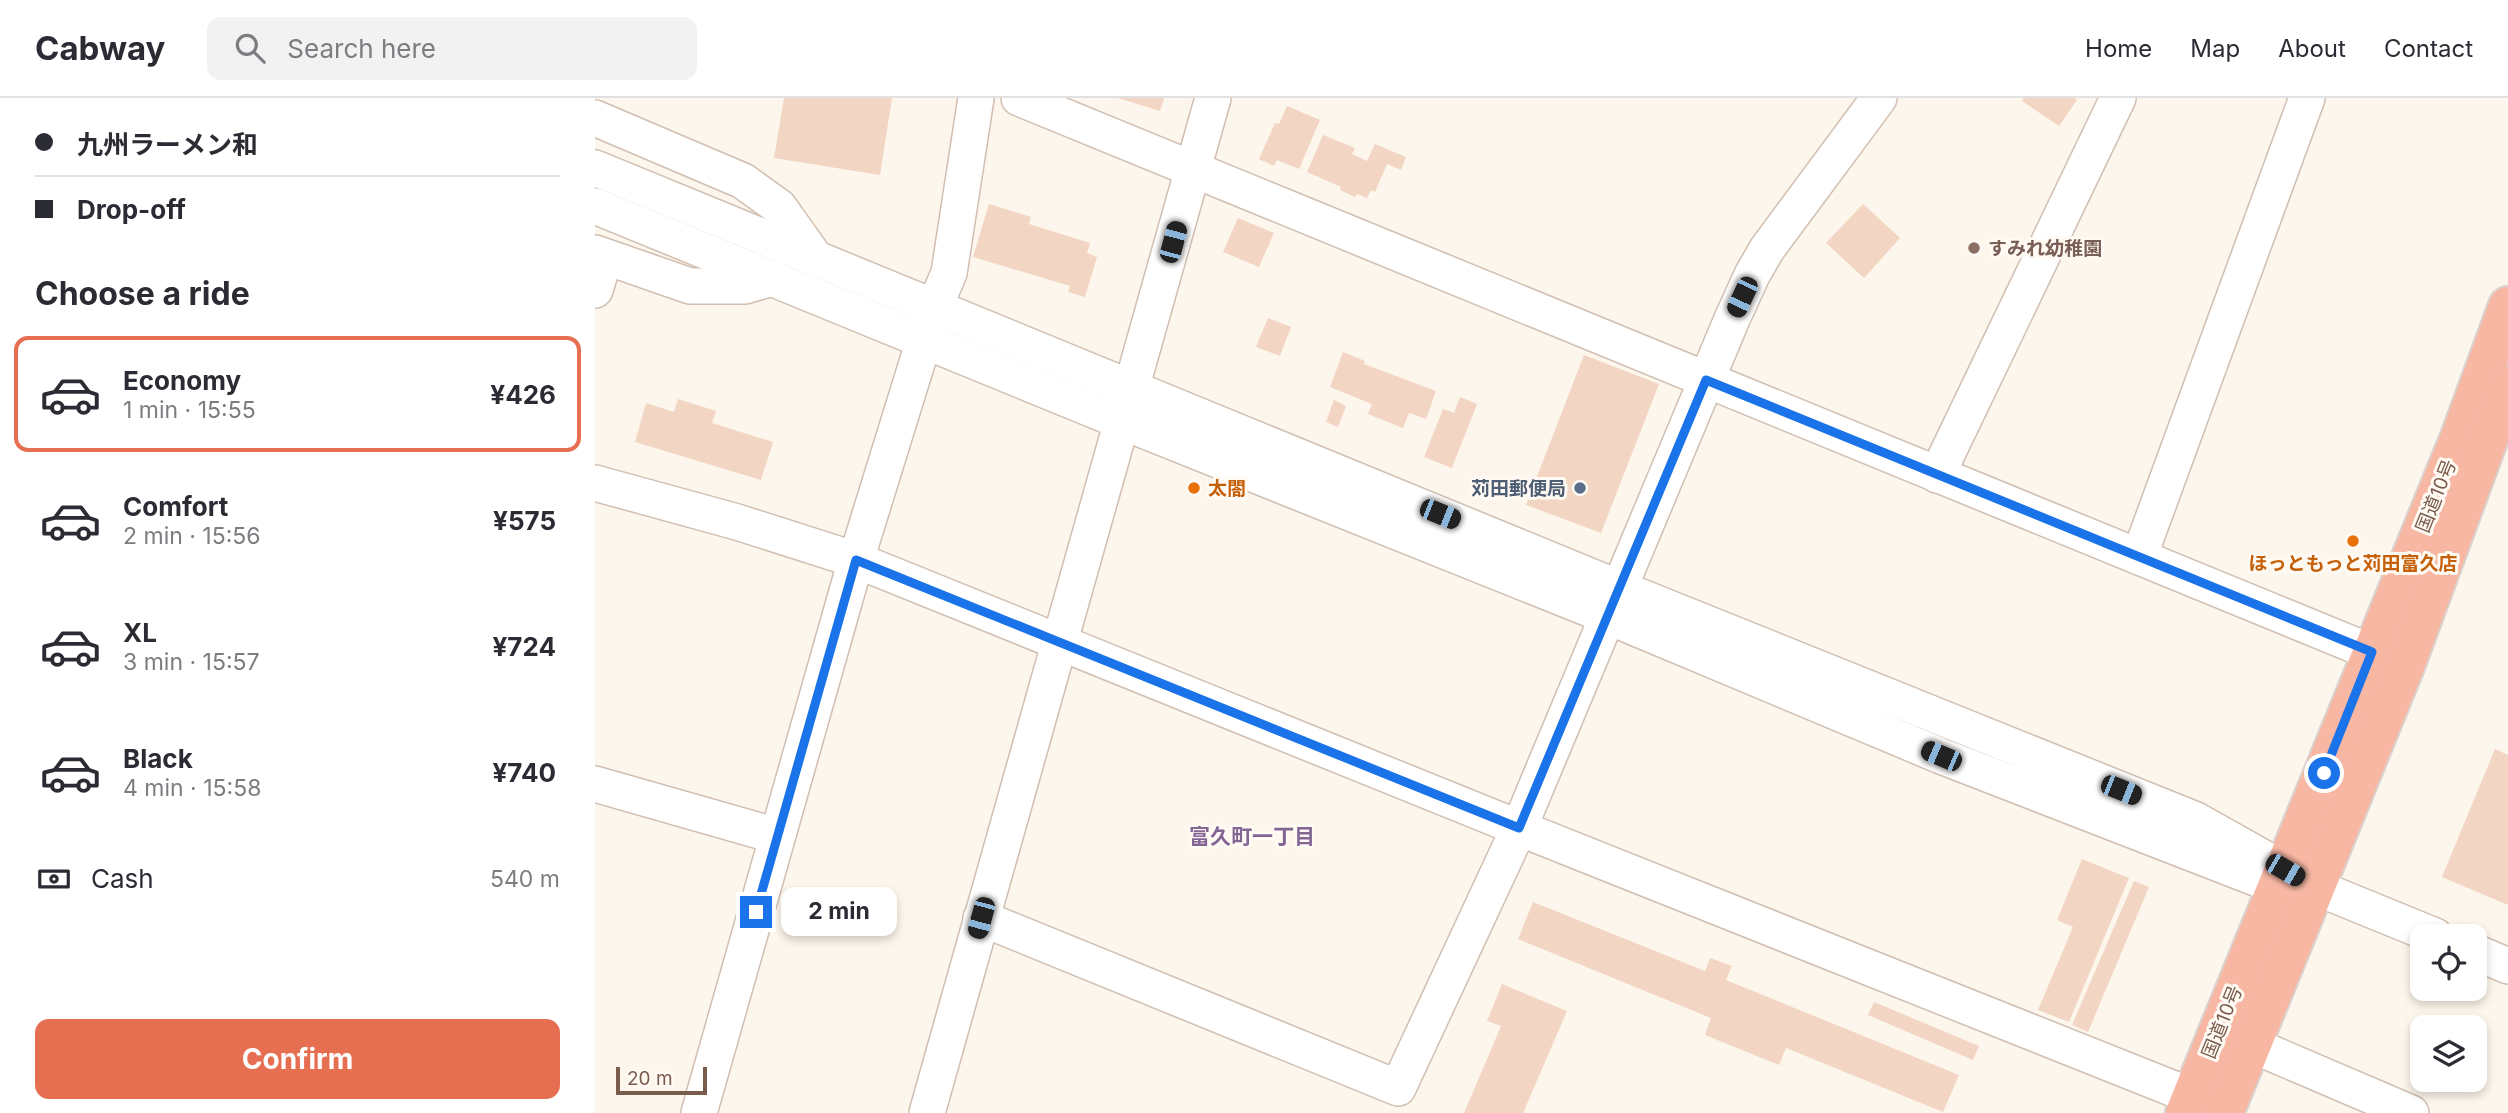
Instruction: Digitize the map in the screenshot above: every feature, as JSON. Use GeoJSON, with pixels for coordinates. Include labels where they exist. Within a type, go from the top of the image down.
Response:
{"type":"FeatureCollection","features":[{"type":"Feature","properties":{"kind":"highway","name":"国道10号"},"geometry":{"type":"LineString","coordinates":[[2388,659],[2460,437],[2508,306]]}},
{"type":"Feature","properties":{"kind":"highway","name":"国道10号"},"geometry":{"type":"LineString","coordinates":[[2207,1108],[2293,881],[2508,386]]}},
{"type":"Feature","properties":{"kind":"highway","name":"国道10号"},"geometry":{"type":"LineString","coordinates":[[2207,1108],[2252,1045],[2293,881]]}},
{"type":"Feature","properties":{"kind":"street"},"geometry":{"type":"LineString","coordinates":[[699,1113],[856,560],[929,324],[949,273],[976,98]]}},
{"type":"Feature","properties":{"kind":"street"},"geometry":{"type":"LineString","coordinates":[[1019,98],[2388,659]]}},
{"type":"Feature","properties":{"kind":"street"},"geometry":{"type":"LineString","coordinates":[[927,1113],[1213,98]]}},
{"type":"Feature","properties":{"kind":"street"},"geometry":{"type":"LineString","coordinates":[[981,918],[1398,1088],[1519,828],[1752,275],[1767,249],[1879,98]]}},
{"type":"Feature","properties":{"kind":"street"},"geometry":{"type":"LineString","coordinates":[[1937,475],[2118,98]]}},
{"type":"Feature","properties":{"kind":"street"},"geometry":{"type":"LineString","coordinates":[[2139,557],[2307,98]]}},
{"type":"Feature","properties":{"kind":"street"},"geometry":{"type":"LineString","coordinates":[[595,118],[743,181],[779,207],[817,260]]}},
{"type":"Feature","properties":{"kind":"street"},"geometry":{"type":"LineString","coordinates":[[595,168],[817,260],[929,324],[1123,422],[1613,602]]}},
{"type":"Feature","properties":{"kind":"street"},"geometry":{"type":"LineString","coordinates":[[595,206],[772,278],[1133,387],[1613,602],[1941,756],[2293,881],[2410,926]]}},
{"type":"Feature","properties":{"kind":"street"},"geometry":{"type":"LineString","coordinates":[[595,290],[600,255],[690,286],[745,286],[772,278]]}},
{"type":"Feature","properties":{"kind":"street"},"geometry":{"type":"LineString","coordinates":[[595,483],[737,522],[856,560],[2207,1108]]}},
{"type":"Feature","properties":{"kind":"street"},"geometry":{"type":"LineString","coordinates":[[595,784],[778,836]]}},
{"type":"Feature","properties":{"kind":"street"},"geometry":{"type":"LineString","coordinates":[[2487,958],[2508,966]]}},
{"type":"Feature","properties":{"kind":"street"},"geometry":{"type":"LineString","coordinates":[[2252,1045],[2411,1113]]}},
{"type":"Feature","properties":{"kind":"building"},"geometry":{"type":"Polygon","coordinates":[[[784,98],[892,98],[880,175],[774,158],[784,98]]]}},
{"type":"Feature","properties":{"kind":"building"},"geometry":{"type":"Polygon","coordinates":[[[1118,98],[1164,98],[1160,111],[1118,98]]]}},
{"type":"Feature","properties":{"kind":"building"},"geometry":{"type":"Polygon","coordinates":[[[2024,98],[2077,100],[2059,126],[2022,101],[2024,98]]]}},
{"type":"Feature","properties":{"kind":"building"},"geometry":{"type":"Polygon","coordinates":[[[1287,106],[1320,120],[1299,169],[1277,160],[1274,166],[1259,159],[1275,123],[1279,124],[1287,106]]]}},
{"type":"Feature","properties":{"kind":"building"},"geometry":{"type":"Polygon","coordinates":[[[1323,135],[1355,148],[1352,154],[1367,161],[1375,144],[1406,157],[1401,170],[1387,164],[1375,192],[1371,190],[1367,198],[1357,194],[1355,197],[1340,190],[1341,187],[1307,172],[1323,135]]]}},
{"type":"Feature","properties":{"kind":"building"},"geometry":{"type":"Polygon","coordinates":[[[989,204],[1031,217],[1029,224],[1090,243],[1087,253],[1097,257],[1085,297],[1068,292],[1070,286],[973,257],[989,204]]]}},
{"type":"Feature","properties":{"kind":"building"},"geometry":{"type":"Polygon","coordinates":[[[1863,204],[1900,238],[1864,278],[1826,243],[1863,204]]]}},
{"type":"Feature","properties":{"kind":"building"},"geometry":{"type":"Polygon","coordinates":[[[1238,218],[1274,233],[1259,267],[1223,252],[1238,218]]]}},
{"type":"Feature","properties":{"kind":"building"},"geometry":{"type":"Polygon","coordinates":[[[1268,318],[1291,327],[1280,356],[1256,347],[1268,318]]]}},
{"type":"Feature","properties":{"kind":"building"},"geometry":{"type":"Polygon","coordinates":[[[1343,352],[1365,361],[1364,364],[1436,391],[1426,419],[1409,413],[1403,428],[1368,414],[1372,404],[1330,387],[1343,352]]]}},
{"type":"Feature","properties":{"kind":"building"},"geometry":{"type":"Polygon","coordinates":[[[1584,355],[1659,384],[1601,533],[1526,505],[1584,355]]]}},
{"type":"Feature","properties":{"kind":"building"},"geometry":{"type":"Polygon","coordinates":[[[1460,397],[1477,404],[1452,468],[1424,457],[1443,409],[1454,413],[1460,397]]]}},
{"type":"Feature","properties":{"kind":"building"},"geometry":{"type":"Polygon","coordinates":[[[678,399],[716,411],[712,423],[773,442],[761,480],[635,442],[646,403],[674,412],[678,399]]]}},
{"type":"Feature","properties":{"kind":"building"},"geometry":{"type":"Polygon","coordinates":[[[1334,400],[1346,406],[1338,427],[1326,422],[1334,400]]]}},
{"type":"Feature","properties":{"kind":"building"},"geometry":{"type":"Polygon","coordinates":[[[2495,749],[2508,755],[2508,905],[2442,877],[2495,749]]]}},
{"type":"Feature","properties":{"kind":"building"},"geometry":{"type":"Polygon","coordinates":[[[2082,859],[2129,878],[2069,1022],[2038,1010],[2073,927],[2057,920],[2082,859]]]}},
{"type":"Feature","properties":{"kind":"building"},"geometry":{"type":"Polygon","coordinates":[[[2134,881],[2149,887],[2088,1032],[2072,1025],[2134,881]]]}},
{"type":"Feature","properties":{"kind":"building"},"geometry":{"type":"Polygon","coordinates":[[[1533,902],[1705,971],[1710,958],[1732,966],[1726,980],[1959,1075],[1943,1112],[1786,1048],[1779,1065],[1705,1035],[1711,1018],[1518,939],[1533,902]]]}},
{"type":"Feature","properties":{"kind":"building"},"geometry":{"type":"Polygon","coordinates":[[[1502,984],[1567,1011],[1523,1113],[1464,1113],[1501,1026],[1487,1021],[1502,984]]]}},
{"type":"Feature","properties":{"kind":"building"},"geometry":{"type":"Polygon","coordinates":[[[1874,1002],[1979,1046],[1973,1060],[1868,1015],[1874,1002]]]}},
{"type":"Feature","properties":{"kind":"place","name":"すみれ幼稚園"},"geometry":{"type":"Point","coordinates":[1974,248]}},
{"type":"Feature","properties":{"kind":"place","name":"太閤"},"geometry":{"type":"Point","coordinates":[1194,488]}},
{"type":"Feature","properties":{"kind":"place","name":"苅田郵便局"},"geometry":{"type":"Point","coordinates":[1580,488]}},
{"type":"Feature","properties":{"kind":"place","name":"ほっともっと苅田富久店"},"geometry":{"type":"Point","coordinates":[2353,541]}},
{"type":"Feature","properties":{"kind":"district","name":"富久町一丁目"},"geometry":{"type":"Point","coordinates":[1252,836]}},
{"type":"Feature","properties":{"kind":"route"},"geometry":{"type":"LineString","coordinates":[[756,912],[856,560],[1519,828],[1706,380],[2372,652],[2324,773]]}}]}
